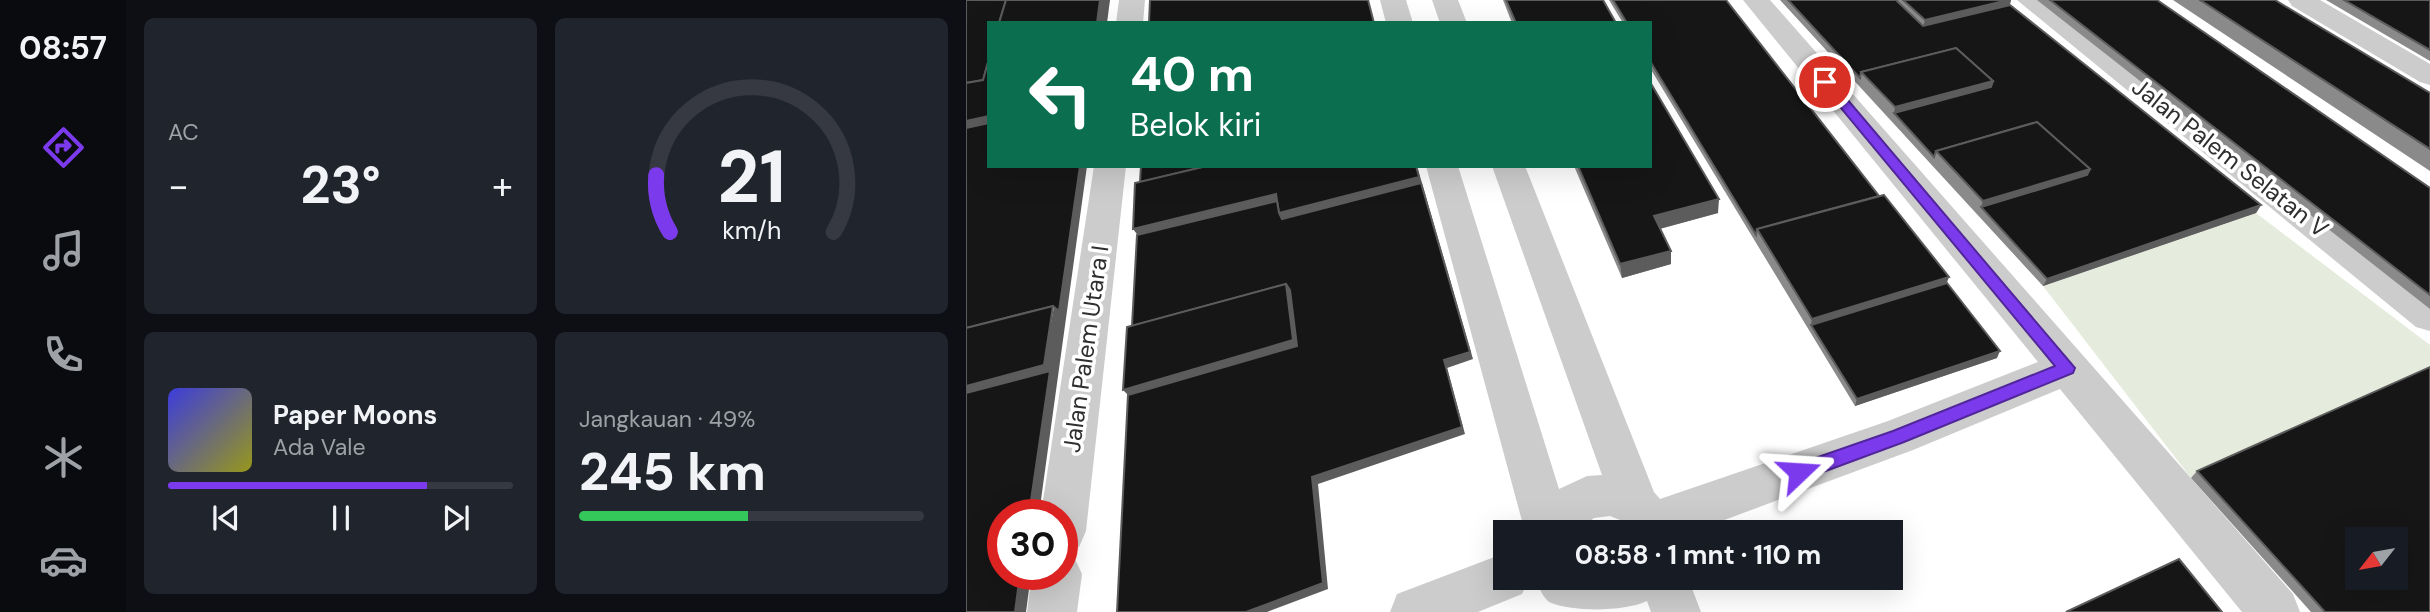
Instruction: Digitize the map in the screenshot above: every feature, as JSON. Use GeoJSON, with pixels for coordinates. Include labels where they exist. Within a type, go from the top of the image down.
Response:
{"type":"FeatureCollection","features":[{"type":"Feature","properties":{"kind":"street"},"geometry":{"type":"LineString","coordinates":[[1129,21],[1132,0]]}},
{"type":"Feature","properties":{"kind":"street"},"geometry":{"type":"LineString","coordinates":[[1393,0],[1399,21]]}},
{"type":"Feature","properties":{"kind":"street"},"geometry":{"type":"LineString","coordinates":[[1445,0],[1453,21]]}},
{"type":"Feature","properties":{"kind":"street"},"geometry":{"type":"LineString","coordinates":[[1756,0],[2275,612]]}},
{"type":"Feature","properties":{"kind":"street","name":"Jalan Palem Selatan V"},"geometry":{"type":"LineString","coordinates":[[2030,0],[2430,316]]}},
{"type":"Feature","properties":{"kind":"street"},"geometry":{"type":"LineString","coordinates":[[2301,0],[2430,76]]}},
{"type":"Feature","properties":{"kind":"street","name":"Jalan Palem Utara I"},"geometry":{"type":"LineString","coordinates":[[1066,499],[1110,168]]}},
{"type":"Feature","properties":{"kind":"street"},"geometry":{"type":"LineString","coordinates":[[1443,168],[1545,520]]}},
{"type":"Feature","properties":{"kind":"street"},"geometry":{"type":"LineString","coordinates":[[1509,168],[1646,520]]}},
{"type":"Feature","properties":{"kind":"street"},"geometry":{"type":"LineString","coordinates":[[1649,520],[1898,437],[2067,368]]}},
{"type":"Feature","properties":{"kind":"street"},"geometry":{"type":"LineString","coordinates":[[1558,520],[1564,511],[1587,497],[1612,495],[1645,520]]}},
{"type":"Feature","properties":{"kind":"street"},"geometry":{"type":"LineString","coordinates":[[1415,612],[1493,582]]}},
{"type":"Feature","properties":{"kind":"street"},"geometry":{"type":"LineString","coordinates":[[1052,612],[1055,590]]}},
{"type":"Feature","properties":{"kind":"street"},"geometry":{"type":"LineString","coordinates":[[1565,590],[1587,594],[1618,590]]}},
{"type":"Feature","properties":{"kind":"street"},"geometry":{"type":"LineString","coordinates":[[1668,590],[1676,612]]}},
{"type":"Feature","properties":{"kind":"green space"},"geometry":{"type":"Polygon","coordinates":[[[2256,213],[2430,345],[2430,371],[2191,478],[2043,286],[2256,213]]]}},
{"type":"Feature","properties":{"kind":"building"},"geometry":{"type":"Polygon","coordinates":[[[966,0],[1006,0],[1000,21],[987,21],[987,66],[983,80],[966,83],[966,0]]]}},
{"type":"Feature","properties":{"kind":"building"},"geometry":{"type":"Polygon","coordinates":[[[1006,0],[1100,0],[1097,21],[1000,21],[1006,0]]]}},
{"type":"Feature","properties":{"kind":"building"},"geometry":{"type":"Polygon","coordinates":[[[1150,0],[1368,0],[1373,21],[1149,21],[1150,0]]]}},
{"type":"Feature","properties":{"kind":"building"},"geometry":{"type":"Polygon","coordinates":[[[1506,0],[1603,0],[1615,21],[1515,21],[1506,0]]]}},
{"type":"Feature","properties":{"kind":"building"},"geometry":{"type":"Polygon","coordinates":[[[1613,0],[1726,0],[1879,196],[1757,229],[1756,235],[1652,64],[1652,21],[1626,21],[1613,0]]]}},
{"type":"Feature","properties":{"kind":"building"},"geometry":{"type":"Polygon","coordinates":[[[1788,0],[1897,0],[1923,26],[2010,5],[2261,205],[2047,279],[1981,207],[2087,175],[2090,169],[2037,122],[1936,151],[1934,157],[1894,113],[1991,87],[1993,81],[1956,48],[1861,72],[1860,78],[1788,0]]]}},
{"type":"Feature","properties":{"kind":"building"},"geometry":{"type":"Polygon","coordinates":[[[1903,0],[2008,0],[1925,20],[1903,0]]]}},
{"type":"Feature","properties":{"kind":"building"},"geometry":{"type":"Polygon","coordinates":[[[2050,0],[2157,0],[2430,188],[2430,295],[2050,0]]]}},
{"type":"Feature","properties":{"kind":"building"},"geometry":{"type":"Polygon","coordinates":[[[2200,0],[2275,0],[2430,93],[2430,149],[2200,0]]]}},
{"type":"Feature","properties":{"kind":"building"},"geometry":{"type":"Polygon","coordinates":[[[2344,0],[2430,0],[2430,50],[2344,0]]]}},
{"type":"Feature","properties":{"kind":"building"},"geometry":{"type":"Polygon","coordinates":[[[1956,48],[1993,81],[1895,107],[1861,72],[1956,48]]]}},
{"type":"Feature","properties":{"kind":"building"},"geometry":{"type":"Polygon","coordinates":[[[987,66],[987,116],[966,121],[966,83],[983,80],[987,66]]]}},
{"type":"Feature","properties":{"kind":"building"},"geometry":{"type":"Polygon","coordinates":[[[1652,85],[1719,199],[1654,216],[1671,251],[1620,264],[1579,168],[1652,168],[1652,85]]]}},
{"type":"Feature","properties":{"kind":"building"},"geometry":{"type":"Polygon","coordinates":[[[2037,122],[2090,169],[1983,201],[1936,151],[2037,122]]]}},
{"type":"Feature","properties":{"kind":"building"},"geometry":{"type":"Polygon","coordinates":[[[987,123],[987,168],[1080,168],[1059,311],[1053,306],[966,328],[966,128],[987,123]]]}},
{"type":"Feature","properties":{"kind":"building"},"geometry":{"type":"Polygon","coordinates":[[[1141,168],[1199,168],[1140,182],[1141,168]]]}},
{"type":"Feature","properties":{"kind":"building"},"geometry":{"type":"Polygon","coordinates":[[[1199,168],[1417,168],[1419,177],[1279,213],[1276,194],[1133,229],[1135,183],[1199,168]]]}},
{"type":"Feature","properties":{"kind":"building"},"geometry":{"type":"Polygon","coordinates":[[[1421,183],[1470,352],[1444,360],[1462,427],[1312,477],[1323,583],[1246,612],[1117,612],[1128,395],[1297,346],[1290,290],[1286,284],[1132,326],[1137,235],[1277,201],[1282,219],[1421,183]]]}},
{"type":"Feature","properties":{"kind":"building"},"geometry":{"type":"Polygon","coordinates":[[[1884,195],[1949,277],[1812,319],[1757,229],[1884,195]]]}},
{"type":"Feature","properties":{"kind":"building"},"geometry":{"type":"Polygon","coordinates":[[[1947,283],[2000,351],[1857,399],[1811,325],[1947,283]]]}},
{"type":"Feature","properties":{"kind":"building"},"geometry":{"type":"Polygon","coordinates":[[[1286,284],[1293,340],[1123,390],[1127,327],[1286,284]]]}},
{"type":"Feature","properties":{"kind":"building"},"geometry":{"type":"Polygon","coordinates":[[[1053,306],[1044,365],[966,386],[966,328],[1053,306]]]}},
{"type":"Feature","properties":{"kind":"building"},"geometry":{"type":"Polygon","coordinates":[[[2430,367],[2430,612],[2325,612],[2197,471],[2430,367]]]}},
{"type":"Feature","properties":{"kind":"building"},"geometry":{"type":"Polygon","coordinates":[[[1050,371],[1031,499],[987,499],[987,590],[1018,590],[1015,612],[966,612],[966,393],[1050,371]]]}},
{"type":"Feature","properties":{"kind":"building"},"geometry":{"type":"Polygon","coordinates":[[[2179,559],[2222,612],[2066,612],[2179,559]]]}},
{"type":"Feature","properties":{"kind":"route"},"geometry":{"type":"LineString","coordinates":[[1799,472],[1898,437],[2067,368],[1825,82]]}}]}
